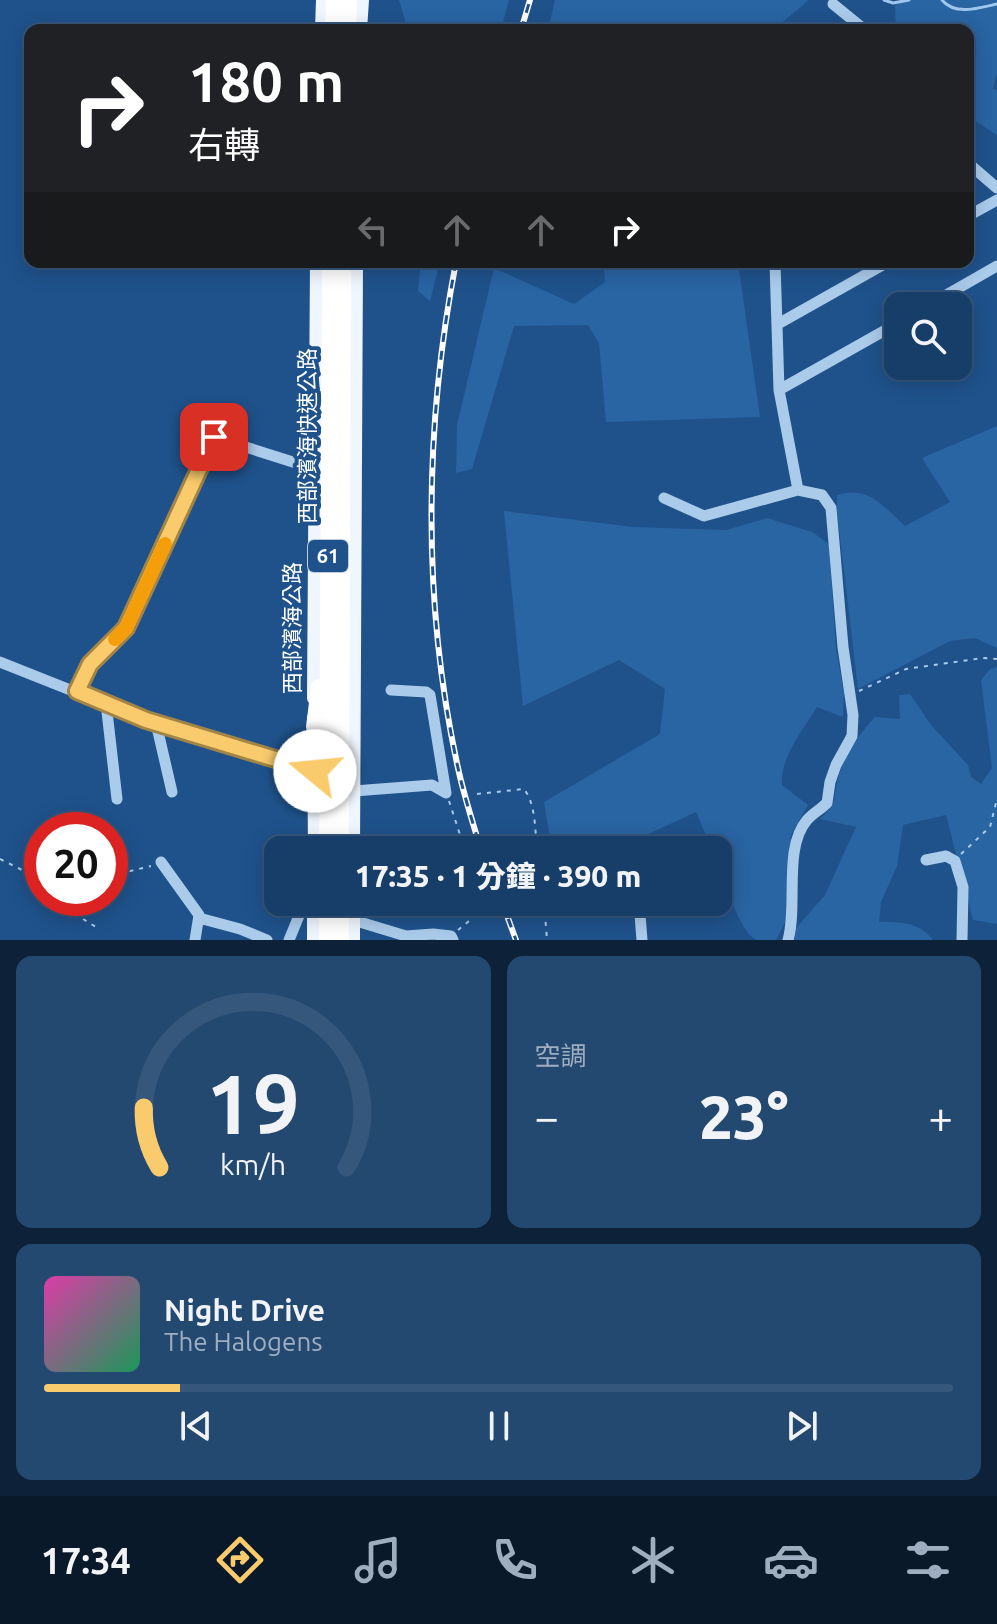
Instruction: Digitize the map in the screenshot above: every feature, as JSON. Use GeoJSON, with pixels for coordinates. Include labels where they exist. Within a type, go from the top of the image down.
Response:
{"type":"FeatureCollection","features":[{"type":"Feature","properties":{"kind":"highway"},"geometry":{"type":"LineString","coordinates":[[333,24],[334,0]]}},
{"type":"Feature","properties":{"kind":"highway"},"geometry":{"type":"LineString","coordinates":[[348,24],[349,0]]}},
{"type":"Feature","properties":{"kind":"highway","name":"西部濱海快速公路"},"geometry":{"type":"LineString","coordinates":[[327,836],[330,268]]}},
{"type":"Feature","properties":{"kind":"highway","name":"西部濱海快速公路"},"geometry":{"type":"LineString","coordinates":[[341,836],[343,268]]}},
{"type":"Feature","properties":{"kind":"highway"},"geometry":{"type":"LineString","coordinates":[[342,373],[353,268]]}},
{"type":"Feature","properties":{"kind":"highway"},"geometry":{"type":"LineString","coordinates":[[314,727],[326,634]]}},
{"type":"Feature","properties":{"kind":"highway"},"geometry":{"type":"LineString","coordinates":[[327,916],[327,940]]}},
{"type":"Feature","properties":{"kind":"highway"},"geometry":{"type":"LineString","coordinates":[[341,916],[341,940]]}},
{"type":"Feature","properties":{"kind":"main road"},"geometry":{"type":"LineString","coordinates":[[322,24],[323,0]]}},
{"type":"Feature","properties":{"kind":"main road"},"geometry":{"type":"LineString","coordinates":[[360,24],[362,0]]}},
{"type":"Feature","properties":{"kind":"main road","name":"西部濱海公路"},"geometry":{"type":"LineString","coordinates":[[315,836],[317,268]]}},
{"type":"Feature","properties":{"kind":"main road","name":"61"},"geometry":{"type":"LineString","coordinates":[[353,836],[354,268]]}},
{"type":"Feature","properties":{"kind":"main road"},"geometry":{"type":"LineString","coordinates":[[314,916],[314,940]]}},
{"type":"Feature","properties":{"kind":"main road"},"geometry":{"type":"LineString","coordinates":[[353,916],[353,940]]}},
{"type":"Feature","properties":{"kind":"street"},"geometry":{"type":"LineString","coordinates":[[833,4],[858,24]]}},
{"type":"Feature","properties":{"kind":"street"},"geometry":{"type":"LineString","coordinates":[[974,168],[997,188]]}},
{"type":"Feature","properties":{"kind":"street"},"geometry":{"type":"LineString","coordinates":[[974,213],[997,200]]}},
{"type":"Feature","properties":{"kind":"street"},"geometry":{"type":"LineString","coordinates":[[952,292],[997,266]]}},
{"type":"Feature","properties":{"kind":"street"},"geometry":{"type":"LineString","coordinates":[[775,268],[779,390],[798,490]]}},
{"type":"Feature","properties":{"kind":"street"},"geometry":{"type":"LineString","coordinates":[[778,324],[877,268]]}},
{"type":"Feature","properties":{"kind":"street"},"geometry":{"type":"LineString","coordinates":[[779,390],[884,331]]}},
{"type":"Feature","properties":{"kind":"street"},"geometry":{"type":"LineString","coordinates":[[77,691],[90,664],[126,628],[214,437],[315,469]]}},
{"type":"Feature","properties":{"kind":"street"},"geometry":{"type":"LineString","coordinates":[[664,498],[704,516],[798,490],[822,495],[831,508],[843,647],[853,715],[852,736],[836,765],[827,803],[807,819],[796,842],[793,923],[788,940]]}},
{"type":"Feature","properties":{"kind":"street"},"geometry":{"type":"LineString","coordinates":[[0,662],[156,723],[315,771]]}},
{"type":"Feature","properties":{"kind":"street"},"geometry":{"type":"LineString","coordinates":[[391,690],[426,692],[430,695],[446,793]]}},
{"type":"Feature","properties":{"kind":"street"},"geometry":{"type":"LineString","coordinates":[[106,703],[117,799]]}},
{"type":"Feature","properties":{"kind":"street"},"geometry":{"type":"LineString","coordinates":[[156,723],[172,792]]}},
{"type":"Feature","properties":{"kind":"street"},"geometry":{"type":"LineString","coordinates":[[354,791],[432,785],[446,793]]}},
{"type":"Feature","properties":{"kind":"street"},"geometry":{"type":"LineString","coordinates":[[926,860],[946,856],[955,861],[963,887],[962,940]]}},
{"type":"Feature","properties":{"kind":"street"},"geometry":{"type":"LineString","coordinates":[[161,862],[199,918],[267,940]]}},
{"type":"Feature","properties":{"kind":"street"},"geometry":{"type":"LineString","coordinates":[[289,940],[299,916]]}},
{"type":"Feature","properties":{"kind":"street"},"geometry":{"type":"LineString","coordinates":[[640,916],[642,940]]}},
{"type":"Feature","properties":{"kind":"street"},"geometry":{"type":"LineString","coordinates":[[195,940],[199,918]]}},
{"type":"Feature","properties":{"kind":"street"},"geometry":{"type":"LineString","coordinates":[[353,920],[406,936],[433,934],[452,938]]}},
{"type":"Feature","properties":{"kind":"path"},"geometry":{"type":"LineString","coordinates":[[850,695],[906,669],[983,658],[997,659]]}},
{"type":"Feature","properties":{"kind":"path"},"geometry":{"type":"LineString","coordinates":[[477,794],[524,789],[529,795],[535,836]]}},
{"type":"Feature","properties":{"kind":"path"},"geometry":{"type":"LineString","coordinates":[[446,793],[460,836]]}},
{"type":"Feature","properties":{"kind":"path"},"geometry":{"type":"LineString","coordinates":[[955,861],[990,827],[997,799]]}},
{"type":"Feature","properties":{"kind":"path"},"geometry":{"type":"LineString","coordinates":[[0,859],[24,871]]}},
{"type":"Feature","properties":{"kind":"path"},"geometry":{"type":"LineString","coordinates":[[128,873],[161,862]]}},
{"type":"Feature","properties":{"kind":"path"},"geometry":{"type":"LineString","coordinates":[[78,916],[96,927]]}},
{"type":"Feature","properties":{"kind":"path"},"geometry":{"type":"LineString","coordinates":[[452,938],[476,916]]}},
{"type":"Feature","properties":{"kind":"path"},"geometry":{"type":"LineString","coordinates":[[545,916],[547,940]]}},
{"type":"Feature","properties":{"kind":"shaded area"},"geometry":{"type":"Polygon","coordinates":[[[399,0],[509,0],[503,24],[406,24],[399,0]]]}},
{"type":"Feature","properties":{"kind":"shaded area"},"geometry":{"type":"Polygon","coordinates":[[[555,0],[809,0],[780,24],[549,24],[555,0]]]}},
{"type":"Feature","properties":{"kind":"shaded area"},"geometry":{"type":"Polygon","coordinates":[[[902,0],[997,0],[997,73],[993,89],[997,90],[997,135],[974,120],[974,24],[896,24],[895,5],[902,0]]]}},
{"type":"Feature","properties":{"kind":"shaded area"},"geometry":{"type":"Polygon","coordinates":[[[420,268],[438,268],[430,301],[418,291],[420,268]]]}},
{"type":"Feature","properties":{"kind":"shaded area"},"geometry":{"type":"Polygon","coordinates":[[[494,268],[574,304],[605,282],[604,268],[739,268],[760,417],[606,422],[599,343],[588,325],[514,326],[472,469],[456,473],[457,425],[494,268]]]}},
{"type":"Feature","properties":{"kind":"shaded area"},"geometry":{"type":"Polygon","coordinates":[[[997,426],[997,648],[975,638],[950,641],[858,689],[837,495],[867,495],[905,526],[950,502],[922,458],[997,426]]]}},
{"type":"Feature","properties":{"kind":"shaded area"},"geometry":{"type":"Polygon","coordinates":[[[504,511],[633,527],[726,530],[767,518],[812,532],[829,544],[836,649],[844,693],[843,717],[817,707],[785,764],[782,785],[808,805],[791,835],[786,920],[776,940],[757,940],[744,926],[732,901],[732,836],[706,836],[696,812],[644,836],[550,836],[544,802],[660,734],[665,689],[619,660],[523,706],[504,511]]]}},
{"type":"Feature","properties":{"kind":"shaded area"},"geometry":{"type":"Polygon","coordinates":[[[997,667],[997,924],[973,920],[946,815],[903,825],[897,866],[881,902],[879,922],[916,926],[933,940],[794,940],[796,928],[825,895],[856,827],[820,819],[834,801],[844,762],[863,731],[875,717],[900,719],[899,695],[910,694],[931,725],[968,765],[971,777],[981,784],[992,768],[981,680],[990,669],[997,667]]]}},
{"type":"Feature","properties":{"kind":"waterway"},"geometry":{"type":"LineString","coordinates":[[884,0],[893,3],[909,0]]}},
{"type":"Feature","properties":{"kind":"waterway"},"geometry":{"type":"LineString","coordinates":[[942,0],[960,9],[997,4]]}},
{"type":"Feature","properties":{"kind":"railway"},"geometry":{"type":"LineString","coordinates":[[523,24],[530,0]]}},
{"type":"Feature","properties":{"kind":"railway"},"geometry":{"type":"LineString","coordinates":[[455,268],[445,324],[433,451],[433,579],[446,706],[460,778],[477,836]]}},
{"type":"Feature","properties":{"kind":"railway"},"geometry":{"type":"LineString","coordinates":[[507,916],[516,940]]}},
{"type":"Feature","properties":{"kind":"slow traffic"},"geometry":{"type":"LineString","coordinates":[[115,639],[126,628],[165,544]]}},
{"type":"Feature","properties":{"kind":"route"},"geometry":{"type":"LineString","coordinates":[[214,437],[126,628],[90,664],[77,691],[146,720],[315,771]]}}]}
